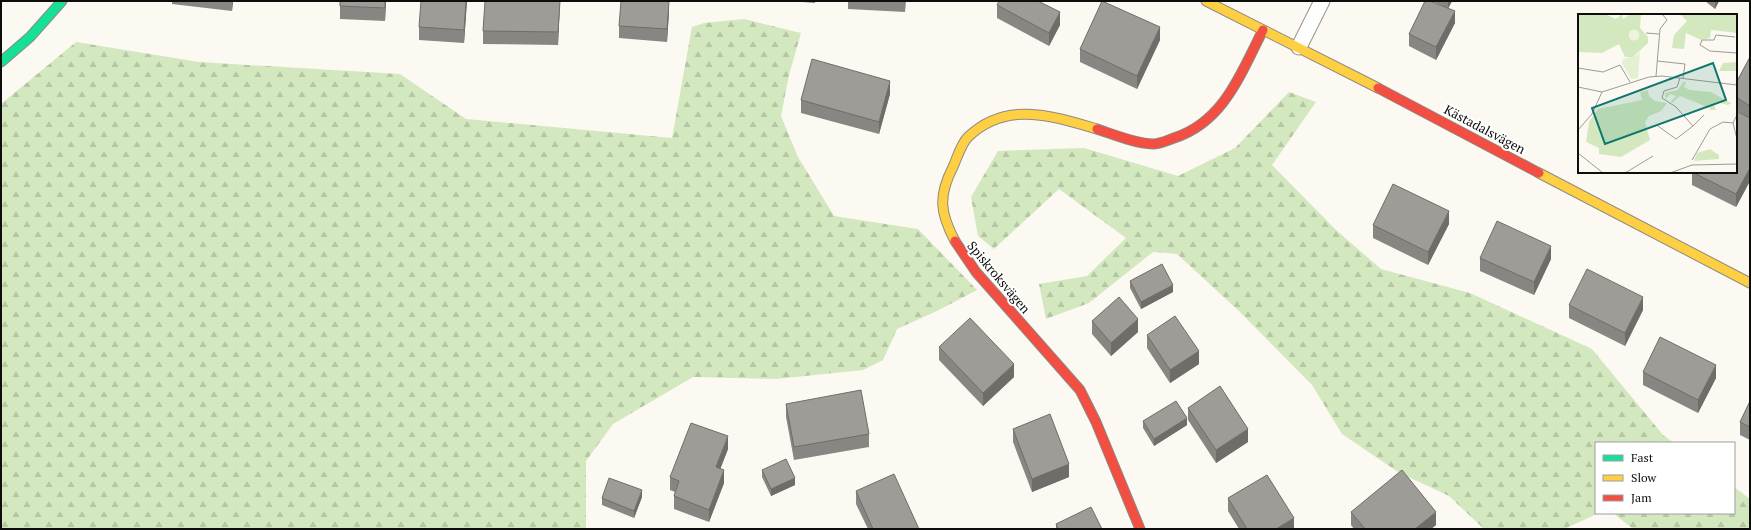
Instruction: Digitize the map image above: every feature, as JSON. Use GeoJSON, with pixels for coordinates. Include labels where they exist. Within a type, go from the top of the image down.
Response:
{"type":"FeatureCollection","features":[{"type":"Feature","properties":{"kind":"street"},"geometry":{"type":"LineString","coordinates":[[1,62],[30,37],[62,1]]}},
{"type":"Feature","properties":{"kind":"street","name":"Kästadalsvägen"},"geometry":{"type":"LineString","coordinates":[[1206,1],[1298,47],[1750,282]]}},
{"type":"Feature","properties":{"kind":"street","name":"Spiskroksvägen"},"geometry":{"type":"LineString","coordinates":[[1140,529],[1096,422],[1080,390],[976,272],[957,246],[946,225],[942,209],[945,183],[968,138],[991,120],[1019,114],[1053,116],[1130,140],[1155,144],[1183,135],[1207,121],[1229,96],[1264,30]]}},
{"type":"Feature","properties":{"kind":"lane"},"geometry":{"type":"LineString","coordinates":[[1298,47],[1322,1]]}},
{"type":"Feature","properties":{"kind":"green space"},"geometry":{"type":"Polygon","coordinates":[[[744,19],[801,33],[789,75],[781,116],[798,157],[834,216],[918,229],[977,290],[937,311],[897,329],[883,360],[863,370],[776,379],[693,377],[613,424],[586,461],[586,529],[1,529],[1,104],[76,42],[199,62],[400,74],[466,119],[672,138],[692,27],[704,23],[744,19]]]}},
{"type":"Feature","properties":{"kind":"green space"},"geometry":{"type":"Polygon","coordinates":[[[1289,92],[1316,102],[1272,165],[1336,230],[1381,269],[1470,293],[1592,349],[1663,435],[1673,442],[1595,442],[1595,514],[1597,514],[1564,529],[1484,529],[1449,496],[1398,472],[1342,434],[1312,385],[1239,311],[1177,254],[1153,252],[1089,303],[1046,319],[1039,284],[1087,276],[1126,238],[1059,189],[994,249],[978,236],[971,197],[998,151],[1084,148],[1178,176],[1235,148],[1289,92]]]}},
{"type":"Feature","properties":{"kind":"green space"},"geometry":{"type":"Polygon","coordinates":[[[1735,488],[1750,499],[1750,529],[1633,529],[1614,514],[1735,514],[1735,488]]]}},
{"type":"Feature","properties":{"kind":"building"},"geometry":{"type":"Polygon","coordinates":[[[340,1],[385,1],[385,8],[340,6],[340,1]]]}},
{"type":"Feature","properties":{"kind":"building"},"geometry":{"type":"Polygon","coordinates":[[[421,1],[466,1],[464,30],[419,27],[421,1]]]}},
{"type":"Feature","properties":{"kind":"building"},"geometry":{"type":"Polygon","coordinates":[[[485,1],[560,1],[558,32],[483,31],[485,1]]]}},
{"type":"Feature","properties":{"kind":"building"},"geometry":{"type":"Polygon","coordinates":[[[621,1],[669,1],[667,29],[619,26],[621,1]]]}},
{"type":"Feature","properties":{"kind":"building"},"geometry":{"type":"Polygon","coordinates":[[[999,1],[1038,1],[1060,12],[1049,33],[997,5],[999,1]]]}},
{"type":"Feature","properties":{"kind":"building"},"geometry":{"type":"Polygon","coordinates":[[[1102,1],[1160,27],[1137,76],[1080,49],[1102,1]]]}},
{"type":"Feature","properties":{"kind":"building"},"geometry":{"type":"Polygon","coordinates":[[[1425,1],[1430,1],[1455,11],[1436,47],[1409,34],[1425,1]]]}},
{"type":"Feature","properties":{"kind":"building"},"geometry":{"type":"Polygon","coordinates":[[[1750,57],[1750,106],[1737,98],[1737,81],[1750,57]]]}},
{"type":"Feature","properties":{"kind":"building"},"geometry":{"type":"Polygon","coordinates":[[[812,59],[890,81],[879,122],[801,100],[812,59]]]}},
{"type":"Feature","properties":{"kind":"building"},"geometry":{"type":"Polygon","coordinates":[[[1737,112],[1750,118],[1750,168],[1736,194],[1694,173],[1737,173],[1737,112]]]}},
{"type":"Feature","properties":{"kind":"building"},"geometry":{"type":"Polygon","coordinates":[[[1393,184],[1449,211],[1428,252],[1373,225],[1393,184]]]}},
{"type":"Feature","properties":{"kind":"building"},"geometry":{"type":"Polygon","coordinates":[[[1497,221],[1551,246],[1534,282],[1480,258],[1497,221]]]}},
{"type":"Feature","properties":{"kind":"building"},"geometry":{"type":"Polygon","coordinates":[[[1162,264],[1173,285],[1141,302],[1130,281],[1162,264]]]}},
{"type":"Feature","properties":{"kind":"building"},"geometry":{"type":"Polygon","coordinates":[[[1587,269],[1643,297],[1625,333],[1569,305],[1587,269]]]}},
{"type":"Feature","properties":{"kind":"building"},"geometry":{"type":"Polygon","coordinates":[[[1119,297],[1138,319],[1111,343],[1092,321],[1119,297]]]}},
{"type":"Feature","properties":{"kind":"building"},"geometry":{"type":"Polygon","coordinates":[[[1175,316],[1199,351],[1170,370],[1147,335],[1175,316]]]}},
{"type":"Feature","properties":{"kind":"building"},"geometry":{"type":"Polygon","coordinates":[[[970,318],[1014,364],[983,393],[939,347],[970,318]]]}},
{"type":"Feature","properties":{"kind":"building"},"geometry":{"type":"Polygon","coordinates":[[[1660,337],[1716,365],[1698,400],[1643,372],[1660,337]]]}},
{"type":"Feature","properties":{"kind":"building"},"geometry":{"type":"Polygon","coordinates":[[[1220,386],[1248,429],[1216,450],[1188,408],[1220,386]]]}},
{"type":"Feature","properties":{"kind":"building"},"geometry":{"type":"Polygon","coordinates":[[[861,390],[869,434],[794,447],[786,404],[861,390]]]}},
{"type":"Feature","properties":{"kind":"building"},"geometry":{"type":"Polygon","coordinates":[[[1176,401],[1187,418],[1154,439],[1143,421],[1176,401]]]}},
{"type":"Feature","properties":{"kind":"building"},"geometry":{"type":"Polygon","coordinates":[[[1750,401],[1750,427],[1740,422],[1750,401]]]}},
{"type":"Feature","properties":{"kind":"building"},"geometry":{"type":"Polygon","coordinates":[[[1050,414],[1069,464],[1032,479],[1013,429],[1050,414]]]}},
{"type":"Feature","properties":{"kind":"building"},"geometry":{"type":"Polygon","coordinates":[[[691,423],[728,436],[716,467],[724,470],[709,510],[674,496],[679,481],[670,477],[691,423]]]}},
{"type":"Feature","properties":{"kind":"building"},"geometry":{"type":"Polygon","coordinates":[[[786,459],[795,478],[771,489],[762,470],[786,459]]]}},
{"type":"Feature","properties":{"kind":"building"},"geometry":{"type":"Polygon","coordinates":[[[1402,470],[1436,512],[1415,529],[1365,529],[1351,512],[1402,470]]]}},
{"type":"Feature","properties":{"kind":"building"},"geometry":{"type":"Polygon","coordinates":[[[894,474],[919,529],[873,529],[856,491],[894,474]]]}},
{"type":"Feature","properties":{"kind":"building"},"geometry":{"type":"Polygon","coordinates":[[[1267,475],[1294,518],[1276,529],[1247,529],[1228,498],[1267,475]]]}},
{"type":"Feature","properties":{"kind":"building"},"geometry":{"type":"Polygon","coordinates":[[[609,478],[642,490],[634,511],[602,498],[609,478]]]}},
{"type":"Feature","properties":{"kind":"building"},"geometry":{"type":"Polygon","coordinates":[[[1091,507],[1102,529],[1058,529],[1056,524],[1091,507]]]}},
{"type":"Feature","properties":{"kind":"traffic: fast"},"geometry":{"type":"LineString","coordinates":[[1,62],[30,37],[62,1]]}},
{"type":"Feature","properties":{"kind":"traffic: slow"},"geometry":{"type":"LineString","coordinates":[[1206,1],[1378,88]]}},
{"type":"Feature","properties":{"kind":"traffic: slow"},"geometry":{"type":"LineString","coordinates":[[955,241],[946,222],[943,196],[948,177],[961,147],[968,137],[983,126],[998,118],[1030,114],[1047,116],[1097,129]]}},
{"type":"Feature","properties":{"kind":"traffic: slow"},"geometry":{"type":"LineString","coordinates":[[1539,173],[1750,283]]}},
{"type":"Feature","properties":{"kind":"traffic: jam"},"geometry":{"type":"LineString","coordinates":[[1097,129],[1132,140],[1153,144],[1164,142],[1191,131],[1206,120],[1229,94],[1247,63],[1263,30]]}},
{"type":"Feature","properties":{"kind":"traffic: jam"},"geometry":{"type":"LineString","coordinates":[[1378,88],[1539,173]]}},
{"type":"Feature","properties":{"kind":"traffic: jam"},"geometry":{"type":"LineString","coordinates":[[955,241],[976,272],[1080,390],[1096,422],[1140,529]]}}]}
